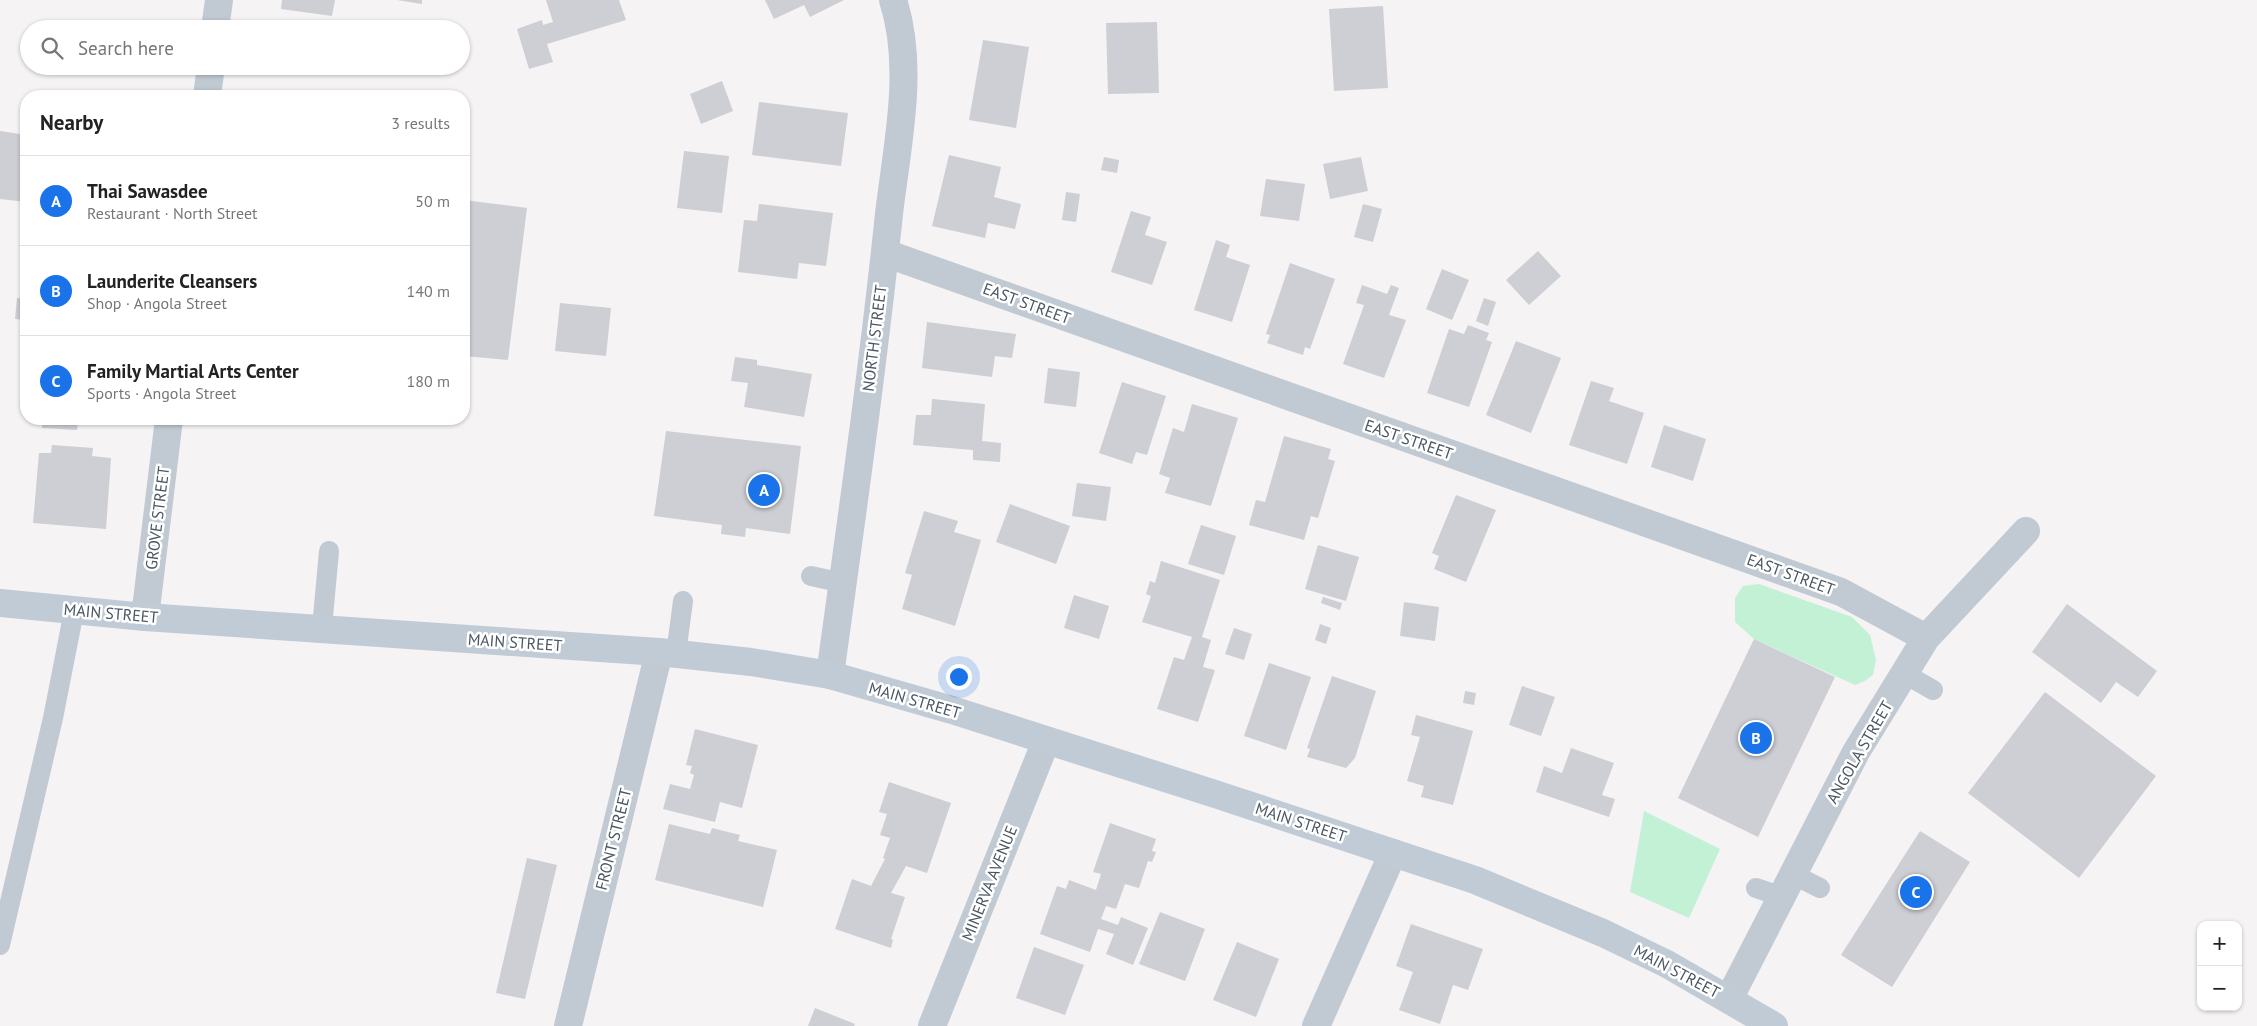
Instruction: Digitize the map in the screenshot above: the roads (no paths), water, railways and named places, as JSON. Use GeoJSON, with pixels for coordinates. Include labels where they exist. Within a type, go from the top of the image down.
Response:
{"type":"FeatureCollection","features":[{"type":"Feature","properties":{"kind":"main road","name":"MAIN STREET"},"geometry":{"type":"LineString","coordinates":[[0,603],[145,617],[668,653],[751,662],[830,675],[952,710],[1484,883],[1603,933],[1667,964],[1774,1026]]}},
{"type":"Feature","properties":{"kind":"street"},"geometry":{"type":"LineString","coordinates":[[217,20],[219,0]]}},
{"type":"Feature","properties":{"kind":"street","name":"NORTH STREET"},"geometry":{"type":"LineString","coordinates":[[830,675],[885,253],[904,62],[902,38],[893,0]]}},
{"type":"Feature","properties":{"kind":"street"},"geometry":{"type":"LineString","coordinates":[[208,90],[210,75]]}},
{"type":"Feature","properties":{"kind":"street","name":"EAST STREET"},"geometry":{"type":"LineString","coordinates":[[885,253],[1841,592],[1926,638]]}},
{"type":"Feature","properties":{"kind":"street","name":"GROVE STREET"},"geometry":{"type":"LineString","coordinates":[[145,617],[168,425]]}},
{"type":"Feature","properties":{"kind":"street","name":"ANGOLA STREET"},"geometry":{"type":"LineString","coordinates":[[1729,999],[1776,886],[1926,638],[2026,531]]}},
{"type":"Feature","properties":{"kind":"street","name":"FRONT STREET"},"geometry":{"type":"LineString","coordinates":[[568,1026],[668,653]]}},
{"type":"Feature","properties":{"kind":"street","name":"MINERVA AVENUE"},"geometry":{"type":"LineString","coordinates":[[932,1026],[1046,741]]}},
{"type":"Feature","properties":{"kind":"street"},"geometry":{"type":"LineString","coordinates":[[1316,1026],[1393,853]]}},
{"type":"Feature","properties":{"kind":"lane"},"geometry":{"type":"LineString","coordinates":[[322,628],[329,551]]}},
{"type":"Feature","properties":{"kind":"lane"},"geometry":{"type":"LineString","coordinates":[[811,576],[842,583]]}},
{"type":"Feature","properties":{"kind":"lane"},"geometry":{"type":"LineString","coordinates":[[668,653],[683,601]]}},
{"type":"Feature","properties":{"kind":"lane"},"geometry":{"type":"LineString","coordinates":[[0,945],[53,718],[74,610]]}},
{"type":"Feature","properties":{"kind":"lane"},"geometry":{"type":"LineString","coordinates":[[1905,674],[1933,690]]}},
{"type":"Feature","properties":{"kind":"lane"},"geometry":{"type":"LineString","coordinates":[[1776,886],[1820,888]]}},
{"type":"Feature","properties":{"kind":"place","name":"Thai Sawasdee"},"geometry":{"type":"Point","coordinates":[764,490]}},
{"type":"Feature","properties":{"kind":"place","name":"Launderite Cleansers"},"geometry":{"type":"Point","coordinates":[1756,738]}},
{"type":"Feature","properties":{"kind":"place","name":"Family Martial Arts Center"},"geometry":{"type":"Point","coordinates":[1916,892]}}]}
